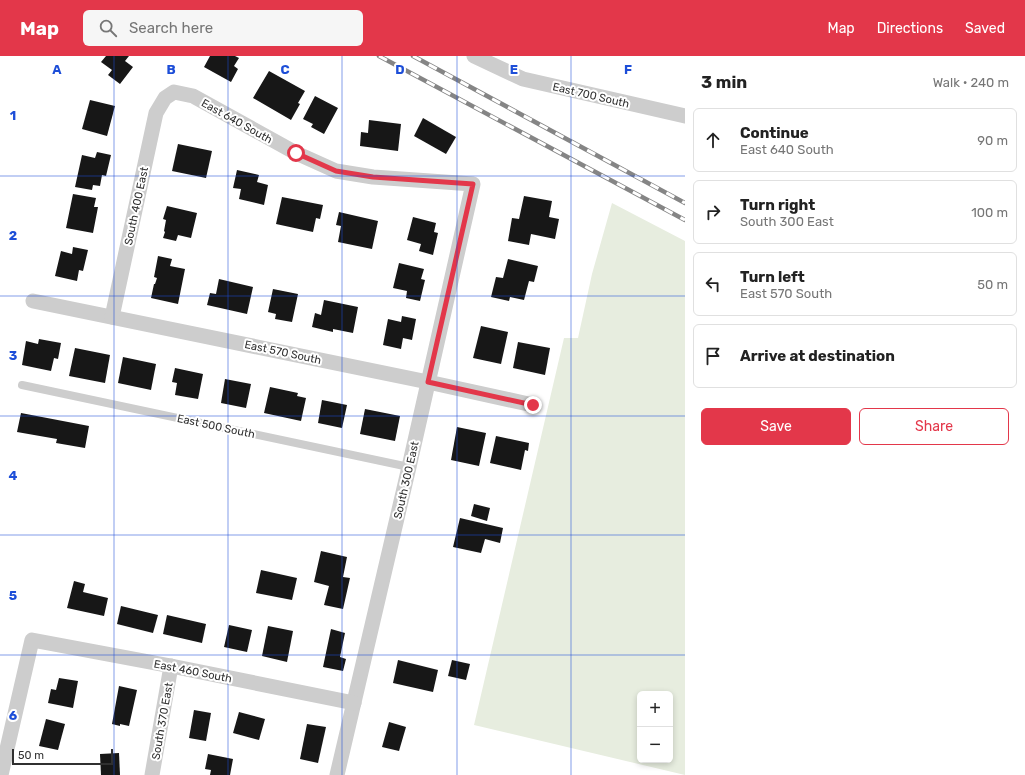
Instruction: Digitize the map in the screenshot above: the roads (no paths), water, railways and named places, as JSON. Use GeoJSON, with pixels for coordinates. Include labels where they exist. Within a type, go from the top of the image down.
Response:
{"type":"FeatureCollection","features":[{"type":"Feature","properties":{"kind":"street","name":"East 700 South"},"geometry":{"type":"LineString","coordinates":[[474,56],[501,62],[523,79],[685,116]]}},
{"type":"Feature","properties":{"kind":"street","name":"East 640 South"},"geometry":{"type":"LineString","coordinates":[[164,98],[174,92],[193,96],[296,153],[336,171],[373,177],[473,184]]}},
{"type":"Feature","properties":{"kind":"street","name":"South 400 East"},"geometry":{"type":"LineString","coordinates":[[112,317],[156,113],[164,98]]}},
{"type":"Feature","properties":{"kind":"street","name":"South 300 East"},"geometry":{"type":"LineString","coordinates":[[337,775],[473,184]]}},
{"type":"Feature","properties":{"kind":"street","name":"East 570 South"},"geometry":{"type":"LineString","coordinates":[[33,301],[533,405]]}},
{"type":"Feature","properties":{"kind":"street","name":"East 460 South"},"geometry":{"type":"LineString","coordinates":[[1,775],[32,640],[354,703]]}},
{"type":"Feature","properties":{"kind":"street","name":"South 370 East"},"geometry":{"type":"LineString","coordinates":[[152,775],[171,666]]}},
{"type":"Feature","properties":{"kind":"lane","name":"East 500 South"},"geometry":{"type":"LineString","coordinates":[[22,385],[409,467]]}},
{"type":"Feature","properties":{"kind":"railway"},"geometry":{"type":"LineString","coordinates":[[379,56],[685,220]]}},
{"type":"Feature","properties":{"kind":"railway"},"geometry":{"type":"LineString","coordinates":[[413,56],[685,203]]}}]}
